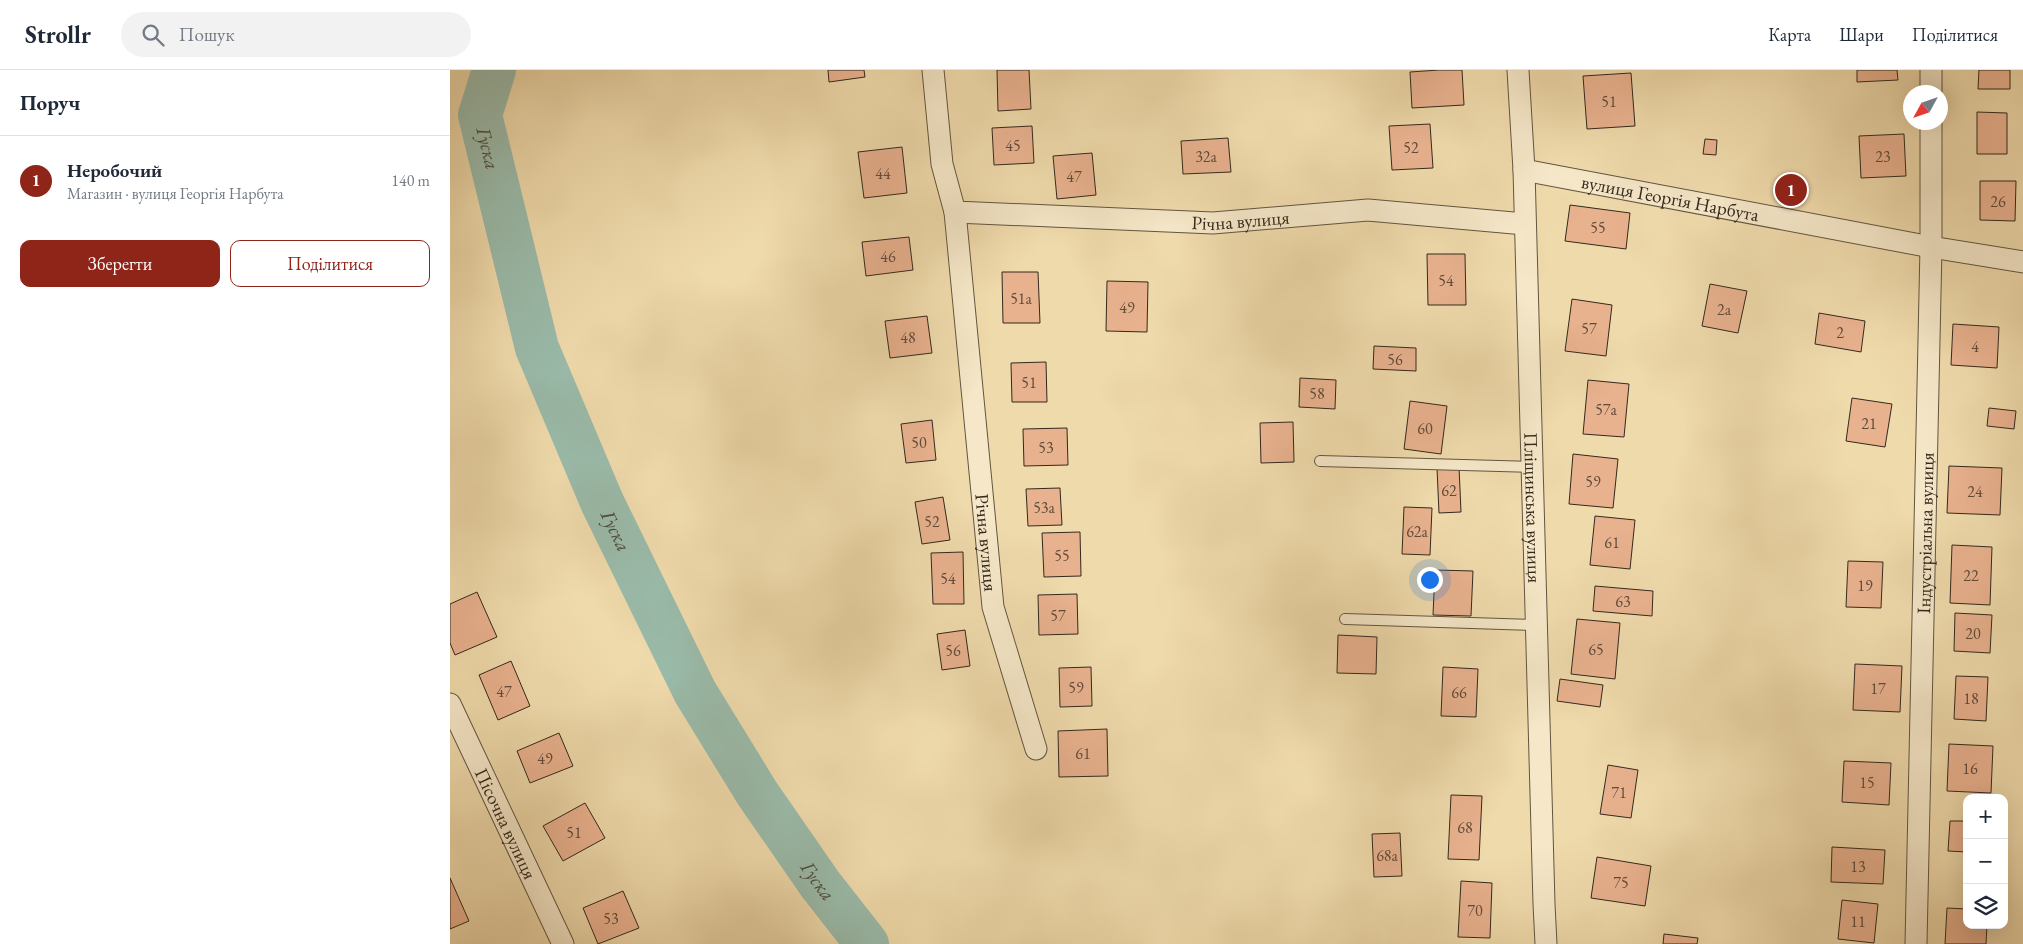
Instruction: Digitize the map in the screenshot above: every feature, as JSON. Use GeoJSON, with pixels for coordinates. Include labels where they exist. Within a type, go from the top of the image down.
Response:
{"type":"FeatureCollection","features":[{"type":"Feature","properties":{"kind":"street","name":"Річна вулиця"},"geometry":{"type":"LineString","coordinates":[[933,70],[942,164],[955,212],[993,607],[1036,749]]}},
{"type":"Feature","properties":{"kind":"street","name":"Пліщинська вулиця"},"geometry":{"type":"LineString","coordinates":[[1518,70],[1526,224],[1546,944]]}},
{"type":"Feature","properties":{"kind":"street"},"geometry":{"type":"LineString","coordinates":[[1931,70],[1931,85]]}},
{"type":"Feature","properties":{"kind":"street","name":"Індустріальна вулиця"},"geometry":{"type":"LineString","coordinates":[[1916,944],[1931,247],[1931,130]]}},
{"type":"Feature","properties":{"kind":"street","name":"вулиця Георгія Нарбута"},"geometry":{"type":"LineString","coordinates":[[1524,170],[1931,247],[2023,262]]}},
{"type":"Feature","properties":{"kind":"street","name":"Річна вулиця"},"geometry":{"type":"LineString","coordinates":[[955,212],[1213,223],[1368,210],[1526,224]]}},
{"type":"Feature","properties":{"kind":"street","name":"Пісочна вулиця"},"geometry":{"type":"LineString","coordinates":[[451,710],[564,944]]}},
{"type":"Feature","properties":{"kind":"lane"},"geometry":{"type":"LineString","coordinates":[[1320,461],[1532,467]]}},
{"type":"Feature","properties":{"kind":"lane"},"geometry":{"type":"LineString","coordinates":[[1345,619],[1536,625]]}},
{"type":"Feature","properties":{"kind":"building"},"geometry":{"type":"Polygon","coordinates":[[[828,70],[864,70],[865,77],[829,82],[828,70]]]}},
{"type":"Feature","properties":{"kind":"building"},"geometry":{"type":"Polygon","coordinates":[[[997,70],[1029,70],[1031,109],[998,111],[997,70]]]}},
{"type":"Feature","properties":{"kind":"building"},"geometry":{"type":"Polygon","coordinates":[[[1462,70],[1464,105],[1412,108],[1410,72],[1462,70]]]}},
{"type":"Feature","properties":{"kind":"building"},"geometry":{"type":"Polygon","coordinates":[[[1857,70],[1897,70],[1898,80],[1857,82],[1857,70]]]}},
{"type":"Feature","properties":{"kind":"building"},"geometry":{"type":"Polygon","coordinates":[[[1979,70],[2010,70],[2010,89],[1978,89],[1979,70]]]}},
{"type":"Feature","properties":{"kind":"building"},"geometry":{"type":"Polygon","coordinates":[[[1631,73],[1635,126],[1587,129],[1583,76],[1631,73]]]}},
{"type":"Feature","properties":{"kind":"building"},"geometry":{"type":"Polygon","coordinates":[[[1977,112],[2007,113],[2007,154],[1977,154],[1977,112]]]}},
{"type":"Feature","properties":{"kind":"building"},"geometry":{"type":"Polygon","coordinates":[[[1430,124],[1433,168],[1392,170],[1389,126],[1430,124]]]}},
{"type":"Feature","properties":{"kind":"building"},"geometry":{"type":"Polygon","coordinates":[[[1032,126],[1034,163],[994,165],[992,128],[1032,126]]]}},
{"type":"Feature","properties":{"kind":"building"},"geometry":{"type":"Polygon","coordinates":[[[1904,134],[1906,176],[1861,178],[1859,136],[1904,134]]]}},
{"type":"Feature","properties":{"kind":"building"},"geometry":{"type":"Polygon","coordinates":[[[1228,138],[1231,172],[1183,174],[1181,141],[1228,138]]]}},
{"type":"Feature","properties":{"kind":"building"},"geometry":{"type":"Polygon","coordinates":[[[1705,139],[1717,140],[1716,155],[1703,154],[1705,139]]]}},
{"type":"Feature","properties":{"kind":"building"},"geometry":{"type":"Polygon","coordinates":[[[902,147],[907,193],[864,198],[858,152],[902,147]]]}},
{"type":"Feature","properties":{"kind":"building"},"geometry":{"type":"Polygon","coordinates":[[[1092,153],[1096,195],[1057,199],[1053,156],[1092,153]]]}},
{"type":"Feature","properties":{"kind":"building"},"geometry":{"type":"Polygon","coordinates":[[[1980,181],[2016,181],[2015,221],[1980,220],[1980,181]]]}},
{"type":"Feature","properties":{"kind":"building"},"geometry":{"type":"Polygon","coordinates":[[[1570,205],[1630,213],[1626,249],[1565,241],[1570,205]]]}},
{"type":"Feature","properties":{"kind":"building"},"geometry":{"type":"Polygon","coordinates":[[[909,237],[913,270],[866,276],[862,242],[909,237]]]}},
{"type":"Feature","properties":{"kind":"building"},"geometry":{"type":"Polygon","coordinates":[[[1427,254],[1465,254],[1466,305],[1428,305],[1427,254]]]}},
{"type":"Feature","properties":{"kind":"building"},"geometry":{"type":"Polygon","coordinates":[[[1002,272],[1038,272],[1040,323],[1003,323],[1002,272]]]}},
{"type":"Feature","properties":{"kind":"building"},"geometry":{"type":"Polygon","coordinates":[[[1107,281],[1148,282],[1147,332],[1106,331],[1107,281]]]}},
{"type":"Feature","properties":{"kind":"building"},"geometry":{"type":"Polygon","coordinates":[[[1710,284],[1747,291],[1738,333],[1702,326],[1710,284]]]}},
{"type":"Feature","properties":{"kind":"building"},"geometry":{"type":"Polygon","coordinates":[[[1572,299],[1612,305],[1606,356],[1565,351],[1572,299]]]}},
{"type":"Feature","properties":{"kind":"building"},"geometry":{"type":"Polygon","coordinates":[[[1819,313],[1865,321],[1861,352],[1815,344],[1819,313]]]}},
{"type":"Feature","properties":{"kind":"building"},"geometry":{"type":"Polygon","coordinates":[[[927,316],[932,353],[890,358],[885,321],[927,316]]]}},
{"type":"Feature","properties":{"kind":"building"},"geometry":{"type":"Polygon","coordinates":[[[1953,324],[1999,327],[1997,368],[1951,365],[1953,324]]]}},
{"type":"Feature","properties":{"kind":"building"},"geometry":{"type":"Polygon","coordinates":[[[1374,346],[1416,348],[1416,371],[1373,369],[1374,346]]]}},
{"type":"Feature","properties":{"kind":"building"},"geometry":{"type":"Polygon","coordinates":[[[1046,362],[1047,402],[1012,402],[1011,363],[1046,362]]]}},
{"type":"Feature","properties":{"kind":"building"},"geometry":{"type":"Polygon","coordinates":[[[1300,378],[1336,380],[1335,409],[1299,407],[1300,378]]]}},
{"type":"Feature","properties":{"kind":"building"},"geometry":{"type":"Polygon","coordinates":[[[1588,380],[1629,384],[1624,437],[1583,434],[1588,380]]]}},
{"type":"Feature","properties":{"kind":"building"},"geometry":{"type":"Polygon","coordinates":[[[1852,398],[1892,404],[1885,447],[1846,441],[1852,398]]]}},
{"type":"Feature","properties":{"kind":"building"},"geometry":{"type":"Polygon","coordinates":[[[1410,401],[1447,406],[1441,454],[1404,449],[1410,401]]]}},
{"type":"Feature","properties":{"kind":"building"},"geometry":{"type":"Polygon","coordinates":[[[1989,408],[2016,411],[2014,429],[1987,426],[1989,408]]]}},
{"type":"Feature","properties":{"kind":"building"},"geometry":{"type":"Polygon","coordinates":[[[932,420],[936,460],[906,463],[901,424],[932,420]]]}},
{"type":"Feature","properties":{"kind":"building"},"geometry":{"type":"Polygon","coordinates":[[[1293,422],[1294,462],[1261,463],[1260,423],[1293,422]]]}},
{"type":"Feature","properties":{"kind":"building"},"geometry":{"type":"Polygon","coordinates":[[[1067,428],[1068,465],[1024,466],[1023,429],[1067,428]]]}},
{"type":"Feature","properties":{"kind":"building"},"geometry":{"type":"Polygon","coordinates":[[[1573,454],[1618,459],[1613,508],[1569,504],[1573,454]]]}},
{"type":"Feature","properties":{"kind":"building"},"geometry":{"type":"Polygon","coordinates":[[[1949,466],[2002,468],[2000,515],[1947,513],[1949,466]]]}},
{"type":"Feature","properties":{"kind":"building"},"geometry":{"type":"Polygon","coordinates":[[[1459,467],[1461,512],[1439,513],[1437,468],[1459,467]]]}},
{"type":"Feature","properties":{"kind":"building"},"geometry":{"type":"Polygon","coordinates":[[[1060,488],[1062,525],[1028,526],[1026,489],[1060,488]]]}},
{"type":"Feature","properties":{"kind":"building"},"geometry":{"type":"Polygon","coordinates":[[[943,497],[950,540],[922,544],[915,502],[943,497]]]}},
{"type":"Feature","properties":{"kind":"building"},"geometry":{"type":"Polygon","coordinates":[[[1404,507],[1432,508],[1430,555],[1402,554],[1404,507]]]}},
{"type":"Feature","properties":{"kind":"building"},"geometry":{"type":"Polygon","coordinates":[[[1595,516],[1635,520],[1630,569],[1590,565],[1595,516]]]}},
{"type":"Feature","properties":{"kind":"building"},"geometry":{"type":"Polygon","coordinates":[[[1080,532],[1081,576],[1044,577],[1042,533],[1080,532]]]}},
{"type":"Feature","properties":{"kind":"building"},"geometry":{"type":"Polygon","coordinates":[[[1952,545],[1992,547],[1990,605],[1950,603],[1952,545]]]}},
{"type":"Feature","properties":{"kind":"building"},"geometry":{"type":"Polygon","coordinates":[[[963,552],[964,604],[933,604],[931,553],[963,552]]]}},
{"type":"Feature","properties":{"kind":"building"},"geometry":{"type":"Polygon","coordinates":[[[1848,561],[1883,562],[1881,608],[1846,607],[1848,561]]]}},
{"type":"Feature","properties":{"kind":"building"},"geometry":{"type":"Polygon","coordinates":[[[1435,570],[1473,571],[1471,616],[1433,615],[1435,570]]]}},
{"type":"Feature","properties":{"kind":"building"},"geometry":{"type":"Polygon","coordinates":[[[1595,586],[1653,591],[1652,616],[1593,611],[1595,586]]]}},
{"type":"Feature","properties":{"kind":"building"},"geometry":{"type":"Polygon","coordinates":[[[477,592],[497,637],[455,655],[450,643],[450,604],[477,592]]]}},
{"type":"Feature","properties":{"kind":"building"},"geometry":{"type":"Polygon","coordinates":[[[1077,594],[1078,634],[1039,635],[1038,595],[1077,594]]]}},
{"type":"Feature","properties":{"kind":"building"},"geometry":{"type":"Polygon","coordinates":[[[1955,613],[1992,615],[1990,653],[1954,651],[1955,613]]]}},
{"type":"Feature","properties":{"kind":"building"},"geometry":{"type":"Polygon","coordinates":[[[1577,619],[1620,623],[1615,679],[1571,674],[1577,619]]]}},
{"type":"Feature","properties":{"kind":"building"},"geometry":{"type":"Polygon","coordinates":[[[965,630],[970,666],[942,670],[937,634],[965,630]]]}},
{"type":"Feature","properties":{"kind":"building"},"geometry":{"type":"Polygon","coordinates":[[[1338,635],[1377,637],[1376,674],[1337,673],[1338,635]]]}},
{"type":"Feature","properties":{"kind":"building"},"geometry":{"type":"Polygon","coordinates":[[[511,661],[530,706],[498,720],[479,675],[511,661]]]}},
{"type":"Feature","properties":{"kind":"building"},"geometry":{"type":"Polygon","coordinates":[[[1855,664],[1902,666],[1900,712],[1853,710],[1855,664]]]}},
{"type":"Feature","properties":{"kind":"building"},"geometry":{"type":"Polygon","coordinates":[[[1091,667],[1092,706],[1060,707],[1059,668],[1091,667]]]}},
{"type":"Feature","properties":{"kind":"building"},"geometry":{"type":"Polygon","coordinates":[[[1443,667],[1478,669],[1476,717],[1441,716],[1443,667]]]}},
{"type":"Feature","properties":{"kind":"building"},"geometry":{"type":"Polygon","coordinates":[[[1956,676],[1988,677],[1986,721],[1954,719],[1956,676]]]}},
{"type":"Feature","properties":{"kind":"building"},"geometry":{"type":"Polygon","coordinates":[[[1560,679],[1603,685],[1600,707],[1557,701],[1560,679]]]}},
{"type":"Feature","properties":{"kind":"building"},"geometry":{"type":"Polygon","coordinates":[[[1107,729],[1108,776],[1059,777],[1058,731],[1107,729]]]}},
{"type":"Feature","properties":{"kind":"building"},"geometry":{"type":"Polygon","coordinates":[[[559,733],[573,766],[530,783],[517,751],[559,733]]]}},
{"type":"Feature","properties":{"kind":"building"},"geometry":{"type":"Polygon","coordinates":[[[1949,744],[1993,746],[1991,793],[1947,791],[1949,744]]]}},
{"type":"Feature","properties":{"kind":"building"},"geometry":{"type":"Polygon","coordinates":[[[1844,761],[1891,763],[1889,805],[1842,802],[1844,761]]]}},
{"type":"Feature","properties":{"kind":"building"},"geometry":{"type":"Polygon","coordinates":[[[1608,765],[1638,770],[1631,818],[1600,814],[1608,765]]]}},
{"type":"Feature","properties":{"kind":"building"},"geometry":{"type":"Polygon","coordinates":[[[1451,795],[1482,796],[1479,860],[1448,859],[1451,795]]]}},
{"type":"Feature","properties":{"kind":"building"},"geometry":{"type":"Polygon","coordinates":[[[585,803],[605,838],[563,861],[543,826],[585,803]]]}},
{"type":"Feature","properties":{"kind":"building"},"geometry":{"type":"Polygon","coordinates":[[[1950,821],[1963,821],[1963,852],[1948,851],[1950,821]]]}},
{"type":"Feature","properties":{"kind":"building"},"geometry":{"type":"Polygon","coordinates":[[[1400,833],[1402,876],[1374,877],[1372,834],[1400,833]]]}},
{"type":"Feature","properties":{"kind":"building"},"geometry":{"type":"Polygon","coordinates":[[[1832,847],[1885,850],[1883,884],[1831,882],[1832,847]]]}},
{"type":"Feature","properties":{"kind":"building"},"geometry":{"type":"Polygon","coordinates":[[[1597,857],[1651,866],[1645,906],[1591,898],[1597,857]]]}},
{"type":"Feature","properties":{"kind":"building"},"geometry":{"type":"Polygon","coordinates":[[[450,878],[469,921],[450,929],[450,878]]]}},
{"type":"Feature","properties":{"kind":"building"},"geometry":{"type":"Polygon","coordinates":[[[1461,881],[1492,883],[1490,938],[1458,937],[1461,881]]]}},
{"type":"Feature","properties":{"kind":"building"},"geometry":{"type":"Polygon","coordinates":[[[623,891],[639,928],[598,944],[583,908],[623,891]]]}},
{"type":"Feature","properties":{"kind":"building"},"geometry":{"type":"Polygon","coordinates":[[[1842,900],[1878,904],[1874,943],[1838,939],[1842,900]]]}},
{"type":"Feature","properties":{"kind":"building"},"geometry":{"type":"Polygon","coordinates":[[[1947,908],[1963,909],[1963,929],[1987,929],[1986,944],[1945,944],[1947,908]]]}},
{"type":"Feature","properties":{"kind":"building"},"geometry":{"type":"Polygon","coordinates":[[[1664,934],[1698,938],[1697,944],[1663,944],[1664,934]]]}},
{"type":"Feature","properties":{"kind":"waterway","name":"Гуска"},"geometry":{"type":"LineString","coordinates":[[494,70],[480,115],[537,348],[602,502],[695,692],[757,793],[820,884],[867,944]]}},
{"type":"Feature","properties":{"kind":"place","name":"Неробочий"},"geometry":{"type":"Point","coordinates":[1791,190]}}]}
